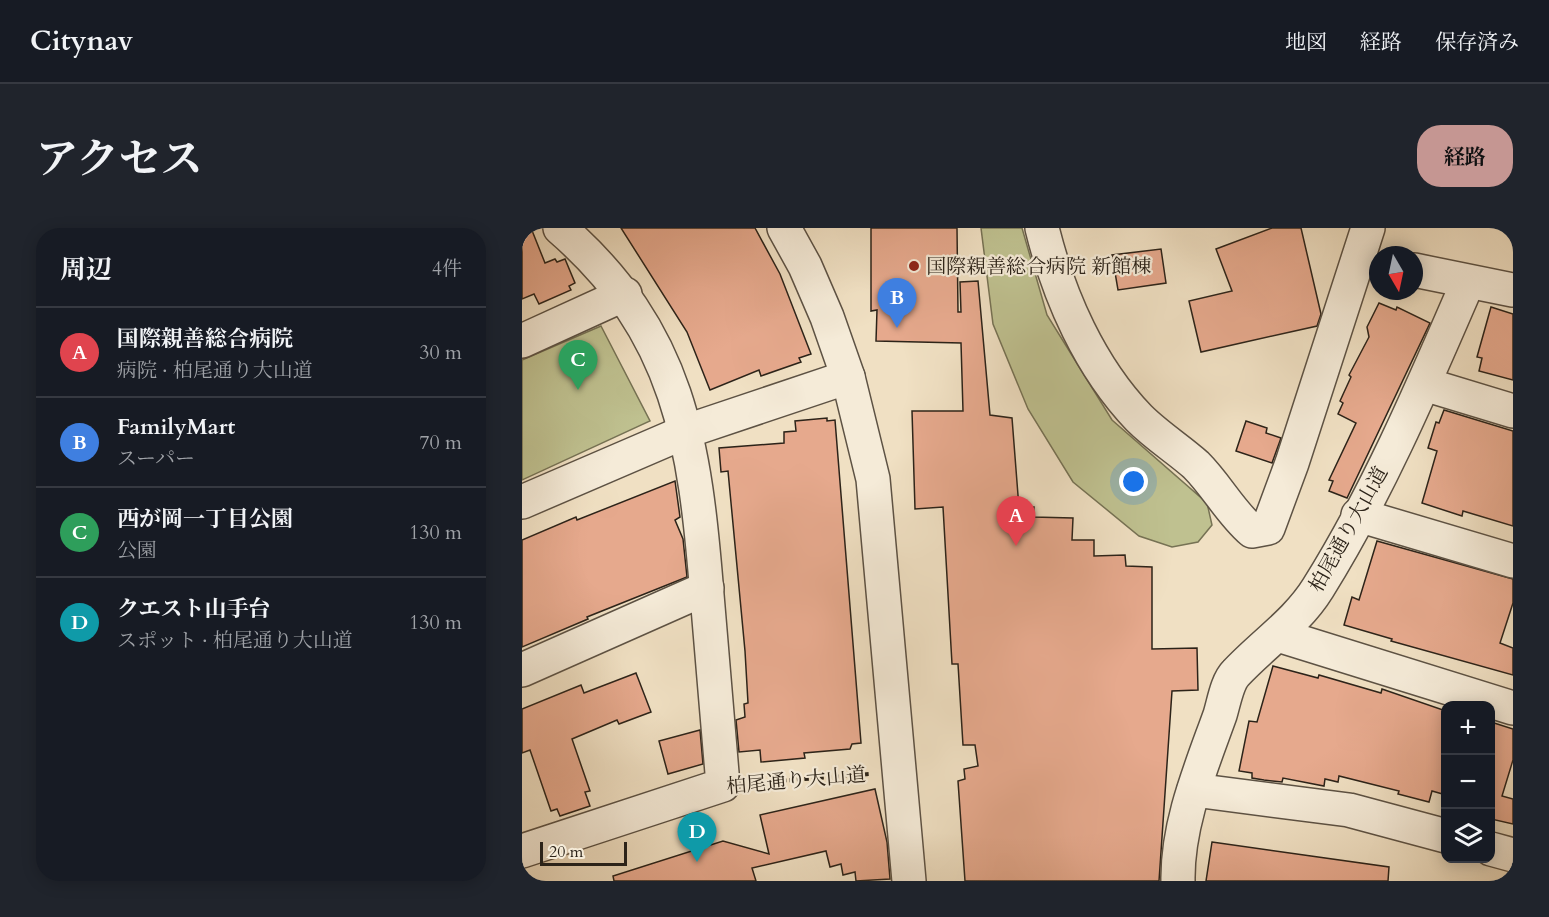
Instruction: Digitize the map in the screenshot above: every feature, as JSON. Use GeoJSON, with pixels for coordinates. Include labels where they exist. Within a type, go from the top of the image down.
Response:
{"type":"FeatureCollection","features":[{"type":"Feature","properties":{"kind":"street"},"geometry":{"type":"LineString","coordinates":[[560,228],[590,254],[625,294],[672,384],[687,431],[699,502],[723,785]]}},
{"type":"Feature","properties":{"kind":"street"},"geometry":{"type":"LineString","coordinates":[[784,228],[810,276],[848,377],[873,479],[909,881]]}},
{"type":"Feature","properties":{"kind":"street"},"geometry":{"type":"LineString","coordinates":[[1042,228],[1057,281],[1091,353],[1112,388],[1165,442],[1195,464],[1220,491],[1235,517],[1252,531],[1268,528],[1368,249]]}},
{"type":"Feature","properties":{"kind":"street"},"geometry":{"type":"LineString","coordinates":[[1423,272],[1513,290]]}},
{"type":"Feature","properties":{"kind":"street","name":"柏尾通り大山道"},"geometry":{"type":"LineString","coordinates":[[1178,881],[1178,862],[1194,789],[1234,674],[1278,635],[1317,590],[1358,515],[1424,384],[1468,282]]}},
{"type":"Feature","properties":{"kind":"street"},"geometry":{"type":"LineString","coordinates":[[522,341],[625,294]]}},
{"type":"Feature","properties":{"kind":"street"},"geometry":{"type":"LineString","coordinates":[[522,502],[687,431],[848,377]]}},
{"type":"Feature","properties":{"kind":"street"},"geometry":{"type":"LineString","coordinates":[[1424,384],[1513,411]]}},
{"type":"Feature","properties":{"kind":"street"},"geometry":{"type":"LineString","coordinates":[[1358,515],[1513,561]]}},
{"type":"Feature","properties":{"kind":"street"},"geometry":{"type":"LineString","coordinates":[[522,670],[707,588]]}},
{"type":"Feature","properties":{"kind":"street"},"geometry":{"type":"LineString","coordinates":[[1278,635],[1513,708]]}},
{"type":"Feature","properties":{"kind":"street","name":"柏尾通り大山道"},"geometry":{"type":"LineString","coordinates":[[522,851],[723,785]]}},
{"type":"Feature","properties":{"kind":"street"},"geometry":{"type":"LineString","coordinates":[[1194,789],[1349,810],[1441,835]]}},
{"type":"Feature","properties":{"kind":"street"},"geometry":{"type":"LineString","coordinates":[[1495,850],[1513,855]]}},
{"type":"Feature","properties":{"kind":"path","name":"柏尾通り大山道"},"geometry":{"type":"LineString","coordinates":[[723,785],[898,772]]}},
{"type":"Feature","properties":{"kind":"green space"},"geometry":{"type":"Polygon","coordinates":[[[981,228],[1022,228],[1047,315],[1112,420],[1207,503],[1212,525],[1198,542],[1172,547],[1139,536],[1073,482],[1028,409],[993,324],[981,228]]]}},
{"type":"Feature","properties":{"kind":"green space"},"geometry":{"type":"Polygon","coordinates":[[[601,326],[650,421],[522,480],[522,360],[601,326]]]}},
{"type":"Feature","properties":{"kind":"building"},"geometry":{"type":"Polygon","coordinates":[[[522,228],[531,228],[545,263],[555,259],[557,262],[565,259],[575,283],[569,286],[571,290],[539,304],[534,294],[522,299],[522,228]]]}},
{"type":"Feature","properties":{"kind":"building"},"geometry":{"type":"Polygon","coordinates":[[[621,228],[755,228],[780,274],[811,354],[799,358],[801,362],[761,376],[759,370],[710,390],[687,332],[621,228]]]}},
{"type":"Feature","properties":{"kind":"building"},"geometry":{"type":"Polygon","coordinates":[[[871,228],[957,228],[958,312],[961,312],[960,282],[978,281],[990,415],[1012,418],[1019,508],[1034,507],[1033,517],[1073,518],[1072,540],[1094,540],[1094,556],[1125,555],[1126,566],[1152,567],[1152,649],[1197,648],[1198,690],[1172,691],[1159,881],[965,881],[958,781],[965,779],[964,769],[978,766],[975,745],[963,745],[958,664],[952,664],[943,507],[915,509],[912,411],[963,411],[961,343],[876,341],[877,310],[871,311],[871,228]]]}},
{"type":"Feature","properties":{"kind":"building"},"geometry":{"type":"Polygon","coordinates":[[[1272,228],[1301,228],[1321,314],[1317,326],[1201,352],[1189,301],[1232,291],[1216,249],[1272,228]]]}},
{"type":"Feature","properties":{"kind":"building"},"geometry":{"type":"Polygon","coordinates":[[[1161,249],[1166,283],[1118,290],[1112,255],[1161,249]]]}},
{"type":"Feature","properties":{"kind":"building"},"geometry":{"type":"Polygon","coordinates":[[[1379,303],[1396,310],[1397,307],[1430,323],[1347,498],[1329,491],[1333,481],[1329,480],[1356,423],[1338,414],[1343,403],[1340,401],[1351,377],[1349,375],[1369,337],[1367,327],[1379,303]]]}},
{"type":"Feature","properties":{"kind":"building"},"geometry":{"type":"Polygon","coordinates":[[[1491,307],[1513,314],[1513,380],[1479,371],[1482,358],[1477,357],[1491,307]]]}},
{"type":"Feature","properties":{"kind":"building"},"geometry":{"type":"Polygon","coordinates":[[[1444,410],[1513,431],[1513,526],[1463,511],[1462,516],[1422,503],[1437,451],[1428,448],[1436,422],[1439,423],[1444,410]]]}},
{"type":"Feature","properties":{"kind":"building"},"geometry":{"type":"Polygon","coordinates":[[[827,418],[827,421],[835,420],[861,743],[852,744],[850,749],[804,753],[805,758],[761,762],[760,750],[739,752],[736,720],[745,717],[744,704],[748,703],[745,651],[728,471],[721,472],[719,448],[784,443],[784,432],[796,431],[795,421],[827,418]]]}},
{"type":"Feature","properties":{"kind":"building"},"geometry":{"type":"Polygon","coordinates":[[[1246,421],[1267,428],[1266,433],[1281,438],[1272,463],[1236,451],[1246,421]]]}},
{"type":"Feature","properties":{"kind":"building"},"geometry":{"type":"Polygon","coordinates":[[[675,481],[680,517],[675,520],[683,539],[687,577],[587,617],[588,619],[522,647],[522,540],[576,517],[577,520],[675,481]]]}},
{"type":"Feature","properties":{"kind":"building"},"geometry":{"type":"Polygon","coordinates":[[[1377,541],[1513,579],[1513,603],[1500,643],[1513,648],[1513,675],[1391,641],[1392,639],[1344,625],[1352,597],[1359,600],[1377,541]]]}},
{"type":"Feature","properties":{"kind":"building"},"geometry":{"type":"Polygon","coordinates":[[[1273,666],[1318,678],[1319,675],[1381,693],[1382,689],[1441,709],[1441,794],[1432,791],[1429,802],[1398,794],[1399,791],[1339,776],[1338,782],[1325,779],[1324,786],[1283,778],[1282,782],[1252,778],[1252,773],[1239,771],[1249,721],[1257,722],[1273,666]]]}},
{"type":"Feature","properties":{"kind":"building"},"geometry":{"type":"Polygon","coordinates":[[[636,673],[651,712],[619,724],[617,720],[572,739],[590,791],[585,792],[590,806],[560,816],[557,809],[551,811],[530,750],[522,753],[522,709],[581,685],[584,693],[636,673]]]}},
{"type":"Feature","properties":{"kind":"building"},"geometry":{"type":"Polygon","coordinates":[[[1495,723],[1513,729],[1513,760],[1502,796],[1513,799],[1513,824],[1495,820],[1495,723]]]}},
{"type":"Feature","properties":{"kind":"building"},"geometry":{"type":"Polygon","coordinates":[[[700,730],[703,764],[668,774],[659,741],[700,730]]]}},
{"type":"Feature","properties":{"kind":"building"},"geometry":{"type":"Polygon","coordinates":[[[875,789],[887,842],[890,879],[856,881],[855,872],[843,875],[841,864],[830,867],[826,851],[752,868],[756,881],[614,881],[613,876],[723,841],[769,854],[760,815],[875,789]]]}},
{"type":"Feature","properties":{"kind":"building"},"geometry":{"type":"Polygon","coordinates":[[[1212,842],[1389,867],[1388,881],[1206,881],[1212,842]]]}},
{"type":"Feature","properties":{"kind":"place","name":"国際親善総合病院 新館棟"},"geometry":{"type":"Point","coordinates":[914,266]}},
{"type":"Feature","properties":{"kind":"place","name":"FamilyMart"},"geometry":{"type":"Point","coordinates":[897,328]}},
{"type":"Feature","properties":{"kind":"place","name":"西が岡一丁目公園"},"geometry":{"type":"Point","coordinates":[578,390]}},
{"type":"Feature","properties":{"kind":"place","name":"国際親善総合病院"},"geometry":{"type":"Point","coordinates":[1016,546]}},
{"type":"Feature","properties":{"kind":"place","name":"クエスト山手台"},"geometry":{"type":"Point","coordinates":[697,862]}}]}
